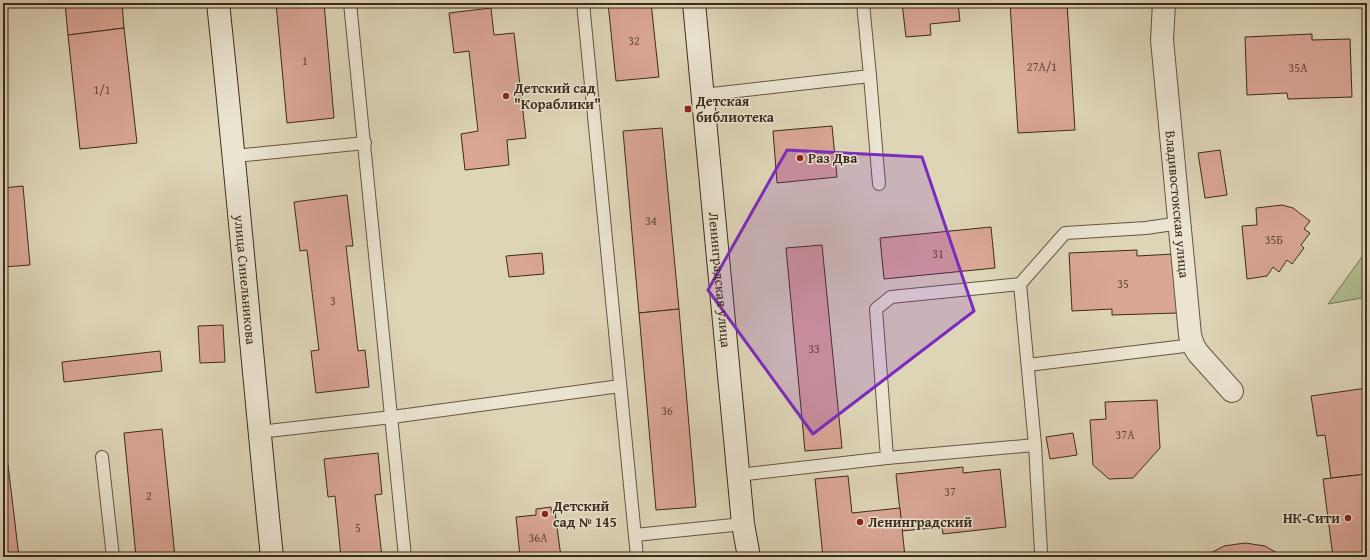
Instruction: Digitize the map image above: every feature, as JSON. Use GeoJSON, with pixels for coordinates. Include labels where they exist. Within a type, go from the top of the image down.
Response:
{"type":"FeatureCollection","features":[{"type":"Feature","properties":{"kind":"main road","name":"улица Синельникова"},"geometry":{"type":"LineString","coordinates":[[218,3],[272,557]]}},
{"type":"Feature","properties":{"kind":"main road","name":"Ленинградская улица"},"geometry":{"type":"LineString","coordinates":[[694,3],[738,475],[744,529],[749,557]]}},
{"type":"Feature","properties":{"kind":"main road","name":"Владивостокская улица"},"geometry":{"type":"LineString","coordinates":[[1164,3],[1162,40],[1190,334],[1193,345],[1198,353],[1232,390]]}},
{"type":"Feature","properties":{"kind":"main road"},"geometry":{"type":"LineString","coordinates":[[744,529],[754,557]]}},
{"type":"Feature","properties":{"kind":"lane"},"geometry":{"type":"LineString","coordinates":[[350,3],[405,557]]}},
{"type":"Feature","properties":{"kind":"lane"},"geometry":{"type":"LineString","coordinates":[[583,3],[637,557]]}},
{"type":"Feature","properties":{"kind":"lane"},"geometry":{"type":"LineString","coordinates":[[863,3],[879,184]]}},
{"type":"Feature","properties":{"kind":"lane"},"geometry":{"type":"LineString","coordinates":[[703,95],[870,76]]}},
{"type":"Feature","properties":{"kind":"lane"},"geometry":{"type":"LineString","coordinates":[[234,156],[365,143]]}},
{"type":"Feature","properties":{"kind":"lane"},"geometry":{"type":"LineString","coordinates":[[887,458],[876,310],[891,297],[1020,284],[1065,233],[1146,228],[1180,223]]}},
{"type":"Feature","properties":{"kind":"lane"},"geometry":{"type":"LineString","coordinates":[[1020,284],[1035,445],[1041,552]]}},
{"type":"Feature","properties":{"kind":"lane"},"geometry":{"type":"LineString","coordinates":[[1028,364],[1193,345]]}},
{"type":"Feature","properties":{"kind":"lane"},"geometry":{"type":"LineString","coordinates":[[259,432],[392,417],[620,386]]}},
{"type":"Feature","properties":{"kind":"lane"},"geometry":{"type":"LineString","coordinates":[[738,475],[887,458],[1035,445]]}},
{"type":"Feature","properties":{"kind":"lane"},"geometry":{"type":"LineString","coordinates":[[102,457],[112,557]]}},
{"type":"Feature","properties":{"kind":"lane"},"geometry":{"type":"LineString","coordinates":[[635,535],[744,529]]}},
{"type":"Feature","properties":{"kind":"highlighted area"},"geometry":{"type":"Polygon","coordinates":[[[787,150],[922,157],[974,311],[813,434],[708,290],[787,150]]]}},
{"type":"Feature","properties":{"kind":"green space"},"geometry":{"type":"Polygon","coordinates":[[[1367,250],[1367,297],[1328,304],[1367,250]]]}},
{"type":"Feature","properties":{"kind":"building"},"geometry":{"type":"Polygon","coordinates":[[[65,3],[122,3],[124,28],[68,35],[65,3]]]}},
{"type":"Feature","properties":{"kind":"building"},"geometry":{"type":"Polygon","coordinates":[[[276,3],[324,3],[334,118],[287,123],[276,3]]]}},
{"type":"Feature","properties":{"kind":"building"},"geometry":{"type":"Polygon","coordinates":[[[608,3],[651,3],[659,77],[616,81],[608,3]]]}},
{"type":"Feature","properties":{"kind":"building"},"geometry":{"type":"Polygon","coordinates":[[[902,3],[958,3],[960,21],[930,24],[931,35],[906,37],[902,3]]]}},
{"type":"Feature","properties":{"kind":"building"},"geometry":{"type":"Polygon","coordinates":[[[1010,3],[1067,3],[1075,130],[1018,133],[1010,3]]]}},
{"type":"Feature","properties":{"kind":"building"},"geometry":{"type":"Polygon","coordinates":[[[491,8],[494,35],[514,33],[526,138],[507,140],[509,165],[465,170],[461,134],[478,131],[469,51],[454,53],[449,13],[491,8]]]}},
{"type":"Feature","properties":{"kind":"building"},"geometry":{"type":"Polygon","coordinates":[[[124,28],[137,143],[80,149],[68,35],[124,28]]]}},
{"type":"Feature","properties":{"kind":"building"},"geometry":{"type":"Polygon","coordinates":[[[1312,34],[1312,40],[1350,39],[1352,97],[1288,99],[1287,93],[1247,95],[1245,37],[1312,34]]]}},
{"type":"Feature","properties":{"kind":"building"},"geometry":{"type":"Polygon","coordinates":[[[832,126],[837,177],[777,183],[773,131],[832,126]]]}},
{"type":"Feature","properties":{"kind":"building"},"geometry":{"type":"Polygon","coordinates":[[[662,128],[679,309],[639,313],[623,131],[662,128]]]}},
{"type":"Feature","properties":{"kind":"building"},"geometry":{"type":"Polygon","coordinates":[[[1220,150],[1227,195],[1205,198],[1198,153],[1220,150]]]}},
{"type":"Feature","properties":{"kind":"building"},"geometry":{"type":"Polygon","coordinates":[[[23,186],[30,265],[3,267],[3,188],[23,186]]]}},
{"type":"Feature","properties":{"kind":"building"},"geometry":{"type":"Polygon","coordinates":[[[347,195],[353,246],[346,246],[358,351],[365,350],[369,387],[316,393],[311,351],[319,350],[307,250],[300,251],[294,202],[347,195]]]}},
{"type":"Feature","properties":{"kind":"building"},"geometry":{"type":"Polygon","coordinates":[[[1282,205],[1293,208],[1310,221],[1304,229],[1310,233],[1301,245],[1304,248],[1292,264],[1287,260],[1279,272],[1273,267],[1267,276],[1247,279],[1242,226],[1257,225],[1256,208],[1282,205]]]}},
{"type":"Feature","properties":{"kind":"building"},"geometry":{"type":"Polygon","coordinates":[[[991,227],[995,268],[884,279],[880,238],[991,227]]]}},
{"type":"Feature","properties":{"kind":"building"},"geometry":{"type":"Polygon","coordinates":[[[822,245],[842,448],[805,451],[786,248],[822,245]]]}},
{"type":"Feature","properties":{"kind":"building"},"geometry":{"type":"Polygon","coordinates":[[[1137,250],[1137,256],[1174,254],[1177,313],[1112,315],[1112,309],[1072,311],[1069,253],[1137,250]]]}},
{"type":"Feature","properties":{"kind":"building"},"geometry":{"type":"Polygon","coordinates":[[[542,253],[544,274],[509,277],[506,256],[542,253]]]}},
{"type":"Feature","properties":{"kind":"building"},"geometry":{"type":"Polygon","coordinates":[[[679,309],[696,507],[656,510],[639,313],[679,309]]]}},
{"type":"Feature","properties":{"kind":"building"},"geometry":{"type":"Polygon","coordinates":[[[223,325],[225,362],[200,363],[198,326],[223,325]]]}},
{"type":"Feature","properties":{"kind":"building"},"geometry":{"type":"Polygon","coordinates":[[[160,351],[162,371],[64,382],[62,362],[160,351]]]}},
{"type":"Feature","properties":{"kind":"building"},"geometry":{"type":"Polygon","coordinates":[[[1367,388],[1367,474],[1331,478],[1325,435],[1317,436],[1311,396],[1367,388]]]}},
{"type":"Feature","properties":{"kind":"building"},"geometry":{"type":"Polygon","coordinates":[[[1157,400],[1160,448],[1133,478],[1109,479],[1093,465],[1090,420],[1106,419],[1105,402],[1157,400]]]}},
{"type":"Feature","properties":{"kind":"building"},"geometry":{"type":"Polygon","coordinates":[[[162,429],[175,557],[136,557],[124,433],[162,429]]]}},
{"type":"Feature","properties":{"kind":"building"},"geometry":{"type":"Polygon","coordinates":[[[1073,433],[1077,455],[1050,459],[1046,437],[1073,433]]]}},
{"type":"Feature","properties":{"kind":"building"},"geometry":{"type":"Polygon","coordinates":[[[378,453],[382,494],[375,495],[382,557],[341,557],[335,496],[328,497],[324,459],[378,453]]]}},
{"type":"Feature","properties":{"kind":"building"},"geometry":{"type":"Polygon","coordinates":[[[3,465],[8,465],[19,557],[3,557],[3,465]]]}},
{"type":"Feature","properties":{"kind":"building"},"geometry":{"type":"Polygon","coordinates":[[[963,467],[963,473],[1000,469],[1006,527],[943,534],[942,527],[902,531],[896,474],[963,467]]]}},
{"type":"Feature","properties":{"kind":"building","name":"НК-Сити"},"geometry":{"type":"Polygon","coordinates":[[[1367,474],[1367,557],[1333,557],[1323,479],[1367,474]]]}},
{"type":"Feature","properties":{"kind":"building","name":"Ленинградский"},"geometry":{"type":"Polygon","coordinates":[[[848,476],[852,513],[900,508],[905,557],[823,557],[815,479],[848,476]]]}},
{"type":"Feature","properties":{"kind":"building"},"geometry":{"type":"Polygon","coordinates":[[[551,507],[552,513],[555,512],[561,557],[520,557],[516,517],[536,515],[536,509],[551,507]]]}},
{"type":"Feature","properties":{"kind":"building"},"geometry":{"type":"Polygon","coordinates":[[[1245,543],[1265,546],[1284,557],[1203,557],[1224,546],[1245,543]]]}},
{"type":"Feature","properties":{"kind":"place","name":"Детский сад \"Кораблики\""},"geometry":{"type":"Point","coordinates":[506,96]}},
{"type":"Feature","properties":{"kind":"place","name":"Детская библиотека"},"geometry":{"type":"Point","coordinates":[688,109]}},
{"type":"Feature","properties":{"kind":"place","name":"Раз Два"},"geometry":{"type":"Point","coordinates":[800,158]}},
{"type":"Feature","properties":{"kind":"place","name":"Детский сад № 145"},"geometry":{"type":"Point","coordinates":[545,514]}},
{"type":"Feature","properties":{"kind":"place","name":"НК-Сити"},"geometry":{"type":"Point","coordinates":[1348,518]}},
{"type":"Feature","properties":{"kind":"place","name":"Ленинградский"},"geometry":{"type":"Point","coordinates":[860,522]}}]}
